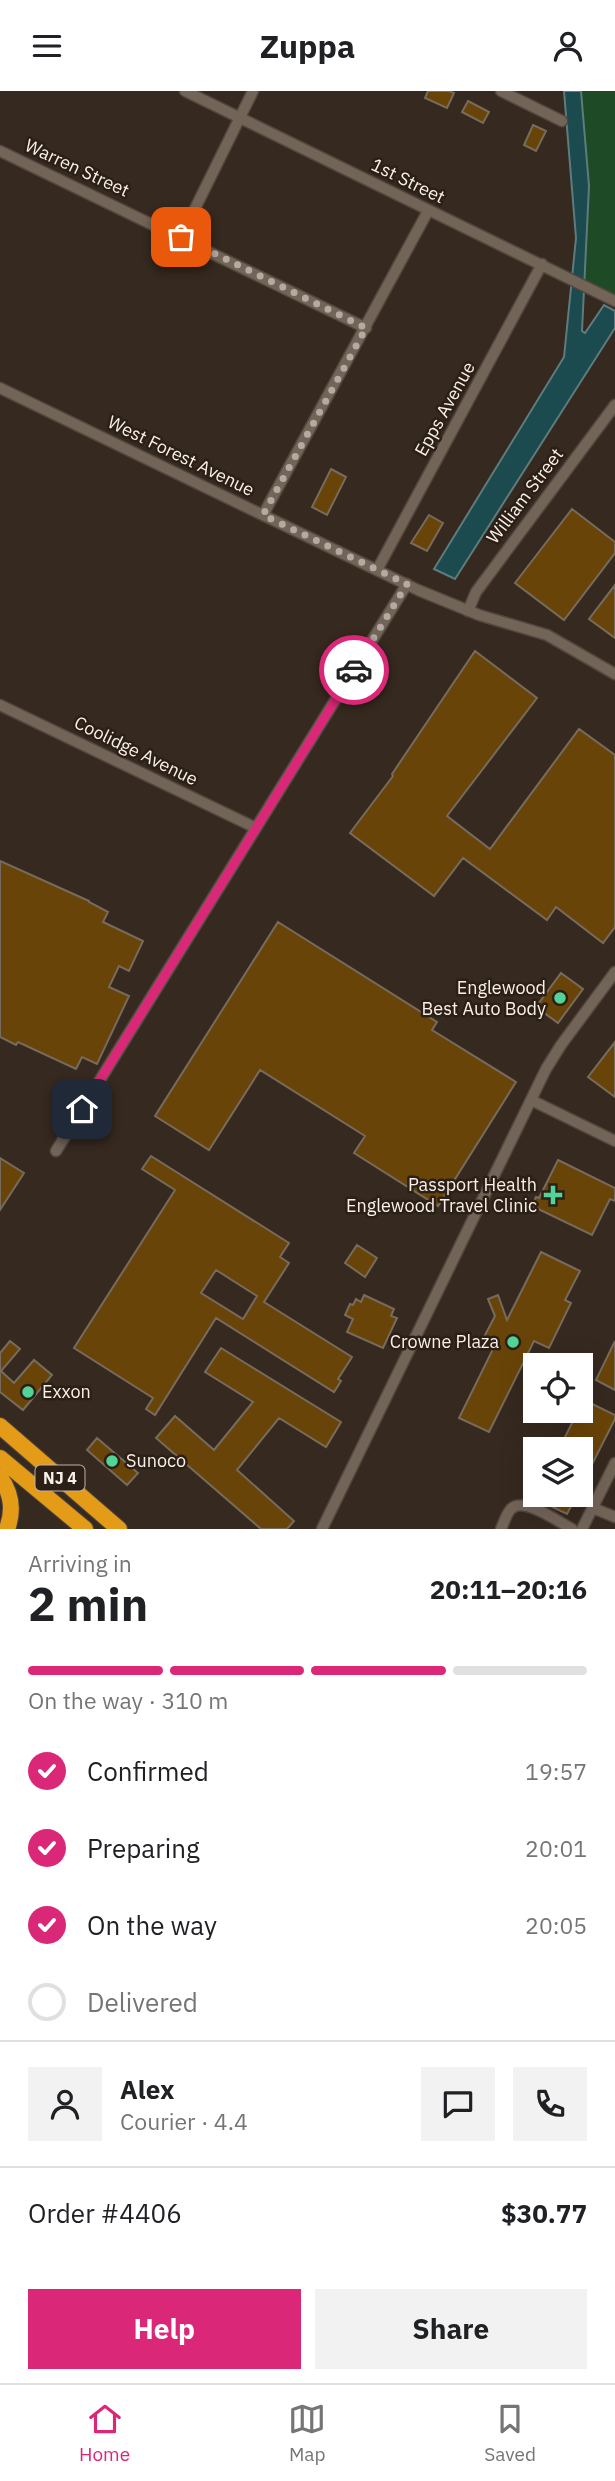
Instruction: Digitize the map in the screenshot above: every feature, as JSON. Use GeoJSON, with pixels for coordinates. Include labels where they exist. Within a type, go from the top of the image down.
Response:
{"type":"FeatureCollection","features":[{"type":"Feature","properties":{"kind":"highway","name":"NJ 4"},"geometry":{"type":"LineString","coordinates":[[0,1426],[119,1529]]}},
{"type":"Feature","properties":{"kind":"highway","name":"NJ 4"},"geometry":{"type":"LineString","coordinates":[[0,1458],[85,1529]]}},
{"type":"Feature","properties":{"kind":"highway"},"geometry":{"type":"LineString","coordinates":[[0,1477],[12,1504],[7,1529]]}},
{"type":"Feature","properties":{"kind":"street","name":"1st Street"},"geometry":{"type":"LineString","coordinates":[[185,91],[615,301]]}},
{"type":"Feature","properties":{"kind":"street"},"geometry":{"type":"LineString","coordinates":[[181,237],[253,91]]}},
{"type":"Feature","properties":{"kind":"street"},"geometry":{"type":"LineString","coordinates":[[501,91],[562,121]]}},
{"type":"Feature","properties":{"kind":"street","name":"Warren Street"},"geometry":{"type":"LineString","coordinates":[[0,151],[366,328]]}},
{"type":"Feature","properties":{"kind":"street"},"geometry":{"type":"LineString","coordinates":[[263,515],[428,211]]}},
{"type":"Feature","properties":{"kind":"street","name":"Epps Avenue"},"geometry":{"type":"LineString","coordinates":[[377,570],[542,264]]}},
{"type":"Feature","properties":{"kind":"street","name":"West Forest Avenue"},"geometry":{"type":"LineString","coordinates":[[0,388],[418,590],[468,611],[547,635],[615,674]]}},
{"type":"Feature","properties":{"kind":"street","name":"William Street"},"geometry":{"type":"LineString","coordinates":[[468,611],[476,592],[615,405]]}},
{"type":"Feature","properties":{"kind":"street"},"geometry":{"type":"LineString","coordinates":[[56,1151],[407,584]]}},
{"type":"Feature","properties":{"kind":"street","name":"Coolidge Avenue"},"geometry":{"type":"LineString","coordinates":[[0,705],[256,828]]}},
{"type":"Feature","properties":{"kind":"street"},"geometry":{"type":"LineString","coordinates":[[327,1527],[531,1100],[561,1045],[611,985],[615,972]]}},
{"type":"Feature","properties":{"kind":"street"},"geometry":{"type":"LineString","coordinates":[[531,1100],[615,1141]]}},
{"type":"Feature","properties":{"kind":"street"},"geometry":{"type":"LineString","coordinates":[[582,1529],[615,1463]]}},
{"type":"Feature","properties":{"kind":"street"},"geometry":{"type":"LineString","coordinates":[[500,1529],[510,1509],[517,1505],[527,1505],[572,1529]]}},
{"type":"Feature","properties":{"kind":"street"},"geometry":{"type":"LineString","coordinates":[[593,1508],[615,1517]]}},
{"type":"Feature","properties":{"kind":"green space"},"geometry":{"type":"Polygon","coordinates":[[[581,91],[615,91],[615,301],[585,281],[589,186],[581,91]]]}},
{"type":"Feature","properties":{"kind":"water"},"geometry":{"type":"Polygon","coordinates":[[[564,91],[581,91],[589,186],[582,331],[585,333],[604,305],[615,311],[615,328],[455,579],[434,569],[564,357],[576,238],[564,91]]]}},
{"type":"Feature","properties":{"kind":"building"},"geometry":{"type":"Polygon","coordinates":[[[428,91],[454,93],[447,108],[425,98],[428,91]]]}},
{"type":"Feature","properties":{"kind":"building"},"geometry":{"type":"Polygon","coordinates":[[[468,101],[489,112],[483,123],[462,112],[468,101]]]}},
{"type":"Feature","properties":{"kind":"building"},"geometry":{"type":"Polygon","coordinates":[[[533,125],[546,131],[536,151],[524,145],[533,125]]]}},
{"type":"Feature","properties":{"kind":"building"},"geometry":{"type":"Polygon","coordinates":[[[331,469],[346,477],[327,515],[312,507],[331,469]]]}},
{"type":"Feature","properties":{"kind":"building"},"geometry":{"type":"Polygon","coordinates":[[[572,509],[615,542],[615,553],[564,620],[515,583],[572,509]]]}},
{"type":"Feature","properties":{"kind":"building"},"geometry":{"type":"Polygon","coordinates":[[[429,515],[443,523],[427,551],[411,543],[429,515]]]}},
{"type":"Feature","properties":{"kind":"building"},"geometry":{"type":"Polygon","coordinates":[[[615,585],[615,638],[589,619],[615,585]]]}},
{"type":"Feature","properties":{"kind":"building"},"geometry":{"type":"Polygon","coordinates":[[[475,651],[537,698],[447,816],[490,849],[579,729],[615,755],[615,927],[603,943],[556,907],[547,920],[463,858],[434,896],[350,833],[393,776],[475,651]]]}},
{"type":"Feature","properties":{"kind":"building"},"geometry":{"type":"Polygon","coordinates":[[[0,861],[89,901],[108,912],[103,922],[143,941],[129,971],[119,966],[109,987],[129,996],[97,1064],[82,1057],[76,1069],[18,1042],[16,1045],[0,1037],[0,861]]]}},
{"type":"Feature","properties":{"kind":"building"},"geometry":{"type":"Polygon","coordinates":[[[278,922],[437,1022],[432,1030],[516,1082],[438,1206],[354,1153],[365,1136],[260,1070],[209,1150],[155,1116],[278,922]]]}},
{"type":"Feature","properties":{"kind":"building","name":"Englewood Best Auto Body"},"geometry":{"type":"Polygon","coordinates":[[[561,973],[583,989],[558,1023],[536,1007],[561,973]]]}},
{"type":"Feature","properties":{"kind":"building"},"geometry":{"type":"Polygon","coordinates":[[[615,1042],[615,1097],[588,1077],[615,1042]]]}},
{"type":"Feature","properties":{"kind":"building"},"geometry":{"type":"Polygon","coordinates":[[[151,1156],[289,1243],[280,1257],[289,1263],[264,1302],[352,1357],[338,1379],[341,1381],[334,1392],[216,1318],[155,1415],[146,1409],[153,1398],[74,1348],[175,1190],[142,1169],[151,1156]],[[216,1270],[201,1293],[243,1319],[257,1296],[216,1270]]]}},
{"type":"Feature","properties":{"kind":"building"},"geometry":{"type":"Polygon","coordinates":[[[0,1158],[24,1173],[0,1210],[0,1158]]]}},
{"type":"Feature","properties":{"kind":"building"},"geometry":{"type":"Polygon","coordinates":[[[558,1160],[615,1188],[615,1201],[610,1199],[592,1235],[532,1206],[536,1197],[539,1198],[558,1160]]]}},
{"type":"Feature","properties":{"kind":"building"},"geometry":{"type":"Polygon","coordinates":[[[357,1245],[377,1258],[365,1277],[345,1263],[357,1245]]]}},
{"type":"Feature","properties":{"kind":"building","name":"Crowne Plaza"},"geometry":{"type":"Polygon","coordinates":[[[541,1252],[580,1271],[565,1300],[571,1303],[549,1348],[534,1341],[528,1353],[523,1353],[523,1363],[489,1432],[459,1418],[496,1343],[484,1337],[495,1316],[488,1299],[498,1295],[507,1320],[541,1252]]]}},
{"type":"Feature","properties":{"kind":"building"},"geometry":{"type":"Polygon","coordinates":[[[364,1295],[394,1309],[391,1316],[397,1318],[383,1348],[347,1332],[353,1319],[345,1315],[350,1304],[353,1305],[356,1299],[361,1302],[364,1295]]]}},
{"type":"Feature","properties":{"kind":"building"},"geometry":{"type":"Polygon","coordinates":[[[10,1341],[20,1349],[1,1371],[14,1383],[34,1360],[52,1375],[23,1410],[0,1392],[0,1353],[10,1341]]]}},
{"type":"Feature","properties":{"kind":"building"},"geometry":{"type":"Polygon","coordinates":[[[615,1341],[615,1390],[596,1380],[615,1341]]]}},
{"type":"Feature","properties":{"kind":"building"},"geometry":{"type":"Polygon","coordinates":[[[221,1348],[341,1422],[326,1447],[279,1418],[237,1470],[294,1521],[287,1529],[261,1529],[156,1438],[175,1416],[214,1450],[253,1402],[205,1372],[221,1348]]]}},
{"type":"Feature","properties":{"kind":"building"},"geometry":{"type":"Polygon","coordinates":[[[593,1404],[615,1415],[593,1462],[593,1437],[565,1437],[572,1423],[593,1423],[593,1404]]]}},
{"type":"Feature","properties":{"kind":"building","name":"Sunoco"},"geometry":{"type":"Polygon","coordinates":[[[97,1438],[138,1473],[127,1485],[87,1450],[97,1438]]]}},
{"type":"Feature","properties":{"kind":"building"},"geometry":{"type":"Polygon","coordinates":[[[552,1507],[571,1507],[567,1514],[552,1507]]]}},
{"type":"Feature","properties":{"kind":"way so far"},"geometry":{"type":"LineString","coordinates":[[181,237],[366,328],[263,515],[407,584],[354,670]]}},
{"type":"Feature","properties":{"kind":"place","name":"Englewood Best Auto Body"},"geometry":{"type":"Point","coordinates":[560,998]}},
{"type":"Feature","properties":{"kind":"place","name":"Passport Health Englewood Travel Clinic"},"geometry":{"type":"Point","coordinates":[553,1195]}},
{"type":"Feature","properties":{"kind":"place","name":"Crowne Plaza"},"geometry":{"type":"Point","coordinates":[513,1342]}},
{"type":"Feature","properties":{"kind":"place","name":"Exxon"},"geometry":{"type":"Point","coordinates":[28,1392]}},
{"type":"Feature","properties":{"kind":"place","name":"Sunoco"},"geometry":{"type":"Point","coordinates":[112,1461]}},
{"type":"Feature","properties":{"kind":"route"},"geometry":{"type":"LineString","coordinates":[[82,1109],[354,670]]}}]}
